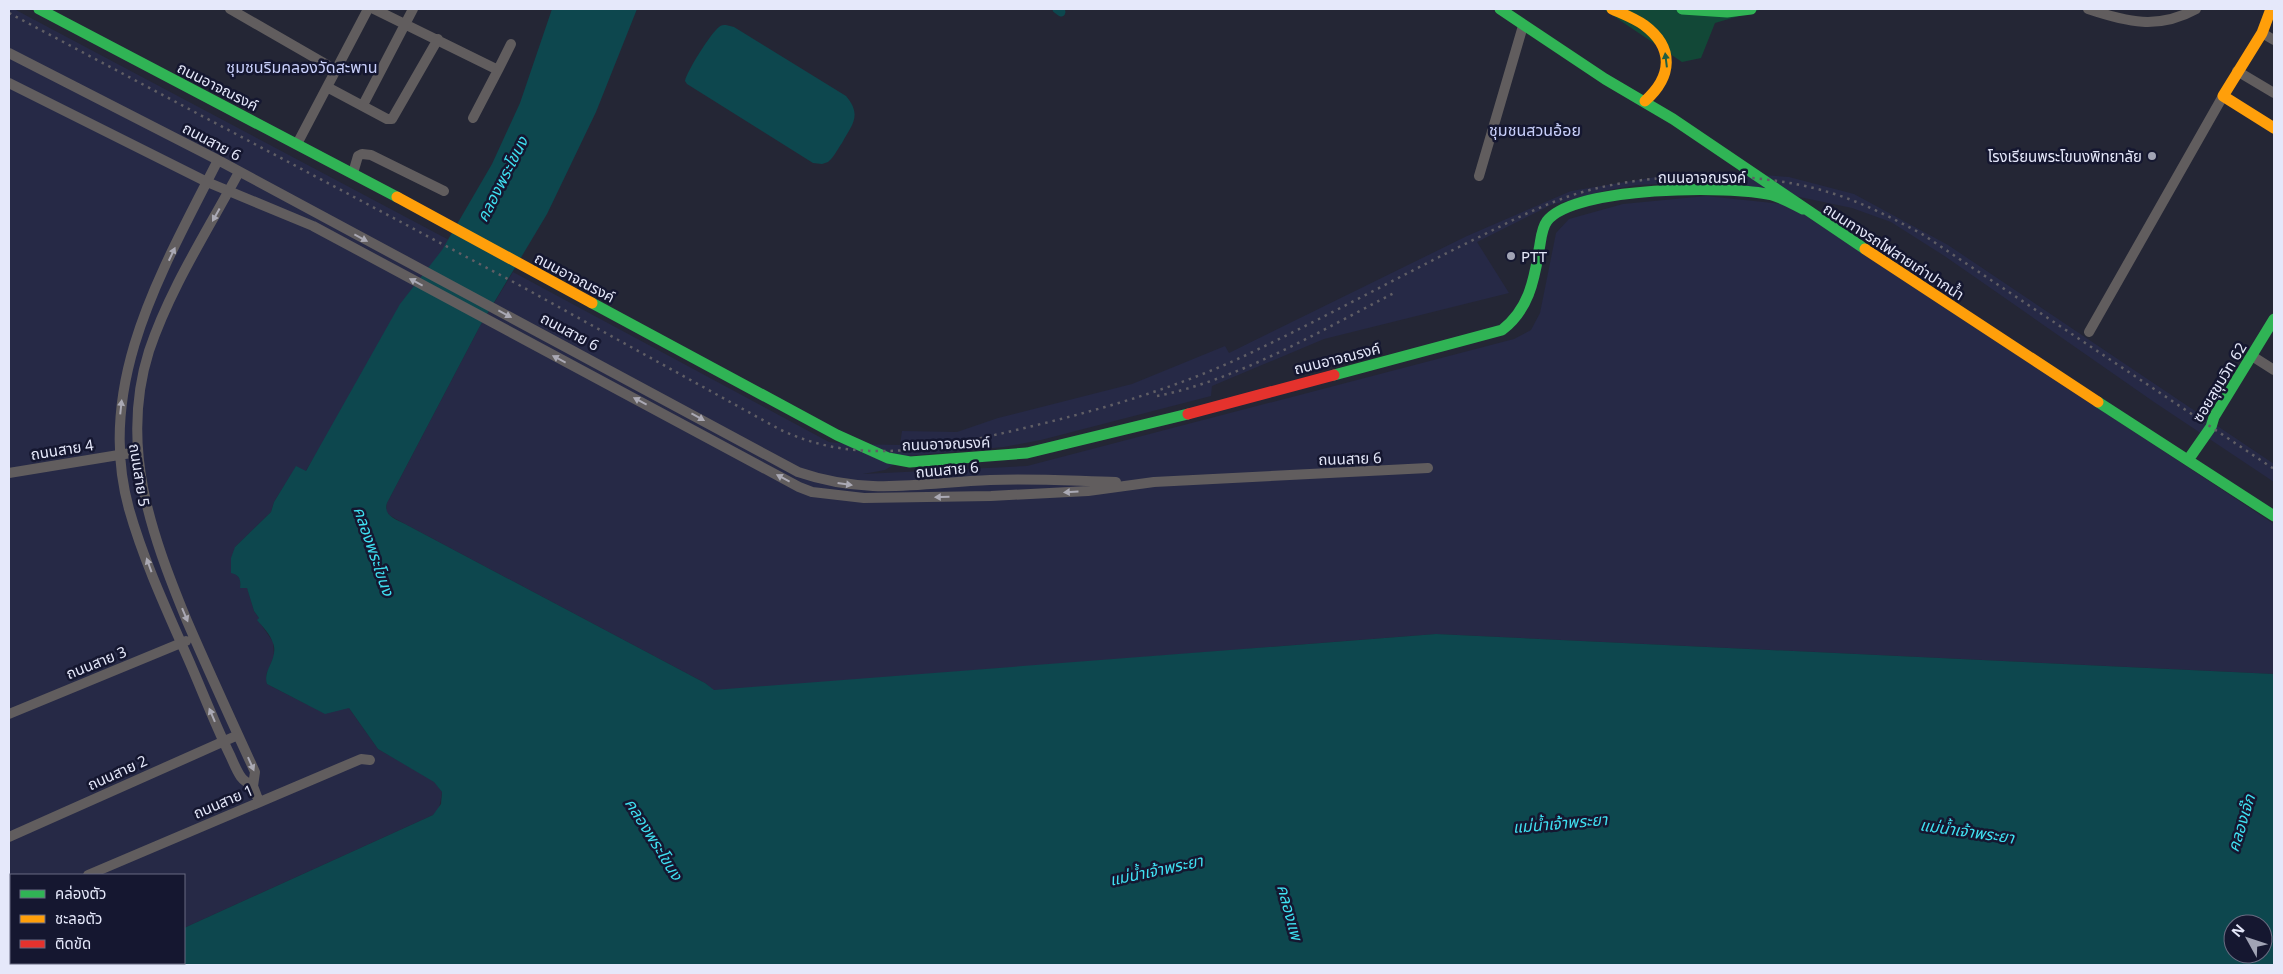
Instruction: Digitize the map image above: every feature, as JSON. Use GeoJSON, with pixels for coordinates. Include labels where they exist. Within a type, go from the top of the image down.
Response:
{"type":"FeatureCollection","features":[{"type":"Feature","properties":{"kind":"main road","name":"ถนนอาจณรงค์"},"geometry":{"type":"LineString","coordinates":[[39,9],[352,173],[837,435],[888,458],[917,462],[1027,453],[1145,425],[1502,330],[1518,316],[1528,300],[1543,228],[1556,213],[1589,201],[1635,193],[1700,189],[1773,195],[1803,209]]}},
{"type":"Feature","properties":{"kind":"main road","name":"ถนนทางรถไฟสายเก่าปากน้ำ"},"geometry":{"type":"LineString","coordinates":[[1500,9],[1605,79],[1646,101],[1803,209],[2274,516]]}},
{"type":"Feature","properties":{"kind":"main road"},"geometry":{"type":"LineString","coordinates":[[1612,9],[1646,27],[1657,37],[1665,52],[1668,63],[1665,79],[1656,93],[1646,101]]}},
{"type":"Feature","properties":{"kind":"main road"},"geometry":{"type":"LineString","coordinates":[[1682,9],[1728,12],[1752,9]]}},
{"type":"Feature","properties":{"kind":"main road"},"geometry":{"type":"LineString","coordinates":[[2271,9],[2262,33],[2223,96],[2274,128]]}},
{"type":"Feature","properties":{"kind":"main road","name":"ซอยสุขุมวิท 62"},"geometry":{"type":"LineString","coordinates":[[2188,460],[2211,426],[2214,417],[2274,319]]}},
{"type":"Feature","properties":{"kind":"street"},"geometry":{"type":"LineString","coordinates":[[230,9],[336,70]]}},
{"type":"Feature","properties":{"kind":"street"},"geometry":{"type":"LineString","coordinates":[[297,144],[368,9]]}},
{"type":"Feature","properties":{"kind":"street"},"geometry":{"type":"LineString","coordinates":[[374,9],[498,70]]}},
{"type":"Feature","properties":{"kind":"street"},"geometry":{"type":"LineString","coordinates":[[363,105],[413,9]]}},
{"type":"Feature","properties":{"kind":"street"},"geometry":{"type":"LineString","coordinates":[[2088,9],[2121,13],[2148,24],[2173,14],[2196,9]]}},
{"type":"Feature","properties":{"kind":"street"},"geometry":{"type":"LineString","coordinates":[[1479,176],[1523,26]]}},
{"type":"Feature","properties":{"kind":"street"},"geometry":{"type":"LineString","coordinates":[[2262,33],[2274,40]]}},
{"type":"Feature","properties":{"kind":"street"},"geometry":{"type":"LineString","coordinates":[[327,87],[387,119],[392,119],[438,39]]}},
{"type":"Feature","properties":{"kind":"street"},"geometry":{"type":"LineString","coordinates":[[473,118],[511,44]]}},
{"type":"Feature","properties":{"kind":"street","name":"ถนนสาย 6"},"geometry":{"type":"LineString","coordinates":[[9,53],[218,160],[318,215],[609,368],[798,472],[839,483],[866,487],[914,487],[991,480],[1154,482],[1428,468]]}},
{"type":"Feature","properties":{"kind":"street"},"geometry":{"type":"LineString","coordinates":[[2237,71],[2274,93]]}},
{"type":"Feature","properties":{"kind":"street","name":"ถนนสาย 6"},"geometry":{"type":"LineString","coordinates":[[9,83],[228,192],[312,226],[799,487],[812,492],[864,498],[991,496],[1088,491],[1154,482]]}},
{"type":"Feature","properties":{"kind":"street"},"geometry":{"type":"LineString","coordinates":[[2089,332],[2223,96]]}},
{"type":"Feature","properties":{"kind":"street"},"geometry":{"type":"LineString","coordinates":[[352,173],[358,156],[362,154],[371,155],[444,191]]}},
{"type":"Feature","properties":{"kind":"street","name":"ถนนสาย 5"},"geometry":{"type":"LineString","coordinates":[[218,160],[150,300],[133,344],[124,378],[121,403],[119,428],[120,455],[129,509],[156,584],[223,742],[242,778],[253,786]]}},
{"type":"Feature","properties":{"kind":"street","name":"ถนนสาย 5"},"geometry":{"type":"LineString","coordinates":[[239,172],[188,264],[157,329],[149,351],[143,375],[137,419],[138,452],[147,512],[165,567],[194,637],[255,772],[253,786],[259,802]]}},
{"type":"Feature","properties":{"kind":"street"},"geometry":{"type":"LineString","coordinates":[[2252,356],[2274,370]]}},
{"type":"Feature","properties":{"kind":"street","name":"ถนนสาย 4"},"geometry":{"type":"LineString","coordinates":[[9,473],[138,452]]}},
{"type":"Feature","properties":{"kind":"street","name":"ถนนสาย 3"},"geometry":{"type":"LineString","coordinates":[[9,714],[194,637]]}},
{"type":"Feature","properties":{"kind":"street","name":"ถนนสาย 2"},"geometry":{"type":"LineString","coordinates":[[9,837],[238,735]]}},
{"type":"Feature","properties":{"kind":"street","name":"ถนนสาย 1"},"geometry":{"type":"LineString","coordinates":[[90,874],[361,759],[370,760]]}},
{"type":"Feature","properties":{"kind":"shaded area"},"geometry":{"type":"Polygon","coordinates":[[[9,9],[14,9],[449,240],[305,472],[296,467],[274,502],[271,512],[235,547],[236,574],[240,579],[240,588],[247,587],[254,611],[259,618],[258,620],[273,642],[274,656],[266,675],[267,684],[306,704],[349,708],[378,749],[434,781],[442,792],[439,809],[433,815],[185,928],[185,874],[10,874],[10,964],[105,964],[9,965],[9,9]]]}},
{"type":"Feature","properties":{"kind":"shaded area"},"geometry":{"type":"Polygon","coordinates":[[[1603,9],[1763,9],[1715,23],[1701,58],[1682,62],[1603,9]]]}},
{"type":"Feature","properties":{"kind":"shaded area"},"geometry":{"type":"Polygon","coordinates":[[[1748,174],[1789,177],[1854,194],[1948,245],[2274,464],[2274,482],[2154,402],[1946,257],[1891,222],[1852,208],[1737,184],[1694,182],[1637,185],[1608,190],[1551,205],[1477,242],[1509,293],[1324,339],[1212,386],[1211,396],[1041,440],[1004,447],[907,456],[885,470],[863,474],[1027,466],[1514,339],[1531,330],[1540,313],[1556,233],[1569,219],[1623,204],[1706,196],[1791,205],[2274,524],[2274,674],[1436,634],[714,691],[705,683],[405,524],[389,515],[386,511],[387,503],[480,326],[513,272],[829,442],[900,445],[902,431],[957,432],[998,418],[1132,384],[1225,346],[1229,353],[1467,236],[1571,191],[1668,175],[1748,174]]]}},
{"type":"Feature","properties":{"kind":"water"},"geometry":{"type":"Polygon","coordinates":[[[552,9],[637,9],[596,112],[547,214],[480,326],[386,507],[394,519],[705,683],[714,690],[1436,634],[2274,674],[2274,965],[102,965],[185,964],[185,928],[433,815],[441,804],[442,792],[434,782],[378,749],[349,708],[325,714],[267,684],[267,674],[274,654],[273,643],[257,620],[259,618],[254,611],[247,588],[240,588],[239,578],[231,573],[231,558],[235,547],[271,512],[274,502],[296,466],[306,471],[400,304],[442,250],[492,164],[520,103],[552,9]]]}},
{"type":"Feature","properties":{"kind":"water"},"geometry":{"type":"Polygon","coordinates":[[[726,25],[734,27],[846,96],[854,109],[854,121],[834,156],[828,162],[822,164],[813,163],[687,84],[685,81],[687,76],[705,44],[719,27],[726,25]]]}},
{"type":"Feature","properties":{"kind":"waterway"},"geometry":{"type":"LineString","coordinates":[[1057,9],[1061,12]]}},
{"type":"Feature","properties":{"kind":"railway"},"geometry":{"type":"LineString","coordinates":[[9,13],[519,285],[779,429],[806,440],[833,447],[888,451],[944,445],[1030,427],[1122,402],[1183,382],[1242,357],[1511,221],[1564,198],[1626,182],[1696,176],[1766,179],[1798,185],[1841,196],[1888,216],[1922,234],[2274,469]]}},
{"type":"Feature","properties":{"kind":"railway"},"geometry":{"type":"LineString","coordinates":[[1157,396],[1187,389],[1218,378],[1278,353],[1394,293]]}},
{"type":"Feature","properties":{"kind":"traffic: fast"},"geometry":{"type":"LineString","coordinates":[[39,9],[397,197]]}},
{"type":"Feature","properties":{"kind":"traffic: fast"},"geometry":{"type":"LineString","coordinates":[[1500,9],[1605,79],[1673,119],[1865,249]]}},
{"type":"Feature","properties":{"kind":"traffic: fast"},"geometry":{"type":"LineString","coordinates":[[1682,9],[1727,12],[1751,9]]}},
{"type":"Feature","properties":{"kind":"traffic: fast"},"geometry":{"type":"LineString","coordinates":[[1334,375],[1502,330],[1518,314],[1524,304],[1535,273],[1545,224],[1563,209],[1588,201],[1619,195],[1654,191],[1690,190],[1723,190],[1772,195],[1803,209]]}},
{"type":"Feature","properties":{"kind":"traffic: fast"},"geometry":{"type":"LineString","coordinates":[[592,303],[837,435],[888,458],[910,462],[1027,453],[1188,414]]}},
{"type":"Feature","properties":{"kind":"traffic: fast"},"geometry":{"type":"LineString","coordinates":[[2188,460],[2211,427],[2214,417],[2274,319]]}},
{"type":"Feature","properties":{"kind":"traffic: fast"},"geometry":{"type":"LineString","coordinates":[[2098,402],[2274,516]]}},
{"type":"Feature","properties":{"kind":"traffic: slow"},"geometry":{"type":"LineString","coordinates":[[1612,9],[1644,25],[1661,43],[1665,53],[1665,72],[1661,82],[1645,101]]}},
{"type":"Feature","properties":{"kind":"traffic: slow"},"geometry":{"type":"LineString","coordinates":[[2271,9],[2262,33],[2223,96],[2274,128]]}},
{"type":"Feature","properties":{"kind":"traffic: slow"},"geometry":{"type":"LineString","coordinates":[[397,197],[592,303]]}},
{"type":"Feature","properties":{"kind":"traffic: slow"},"geometry":{"type":"LineString","coordinates":[[1865,249],[2098,402]]}},
{"type":"Feature","properties":{"kind":"traffic: jam"},"geometry":{"type":"LineString","coordinates":[[1188,414],[1334,375]]}},
{"type":"Feature","properties":{"kind":"place","name":"โรงเรียนพระโขนงพิทยาลัย"},"geometry":{"type":"Point","coordinates":[2152,156]}},
{"type":"Feature","properties":{"kind":"place","name":"PTT"},"geometry":{"type":"Point","coordinates":[1511,256]}},
{"type":"Feature","properties":{"kind":"district","name":"ชุมชนริมคลองวัดสะพาน"},"geometry":{"type":"Point","coordinates":[302,67]}},
{"type":"Feature","properties":{"kind":"district","name":"ชุมชนสวนอ้อย"},"geometry":{"type":"Point","coordinates":[1535,130]}},
{"type":"Feature","properties":{"kind":"water label","name":"คลองพระโขนง"},"geometry":{"type":"Point","coordinates":[502,179]}},
{"type":"Feature","properties":{"kind":"water label","name":"คลองพระโขนง"},"geometry":{"type":"Point","coordinates":[374,551]}},
{"type":"Feature","properties":{"kind":"water label","name":"แม่น้ำเจ้าพระยา"},"geometry":{"type":"Point","coordinates":[1560,823]}},
{"type":"Feature","properties":{"kind":"water label","name":"คลองเจ๊ก"},"geometry":{"type":"Point","coordinates":[2241,823]}},
{"type":"Feature","properties":{"kind":"water label","name":"แม่น้ำเจ้าพระยา"},"geometry":{"type":"Point","coordinates":[1967,831]}},
{"type":"Feature","properties":{"kind":"water label","name":"คลองพระโขนง"},"geometry":{"type":"Point","coordinates":[654,839]}},
{"type":"Feature","properties":{"kind":"water label","name":"แม่น้ำเจ้าพระยา"},"geometry":{"type":"Point","coordinates":[1156,870]}},
{"type":"Feature","properties":{"kind":"water label","name":"คลองแพ"},"geometry":{"type":"Point","coordinates":[1290,912]}}]}
